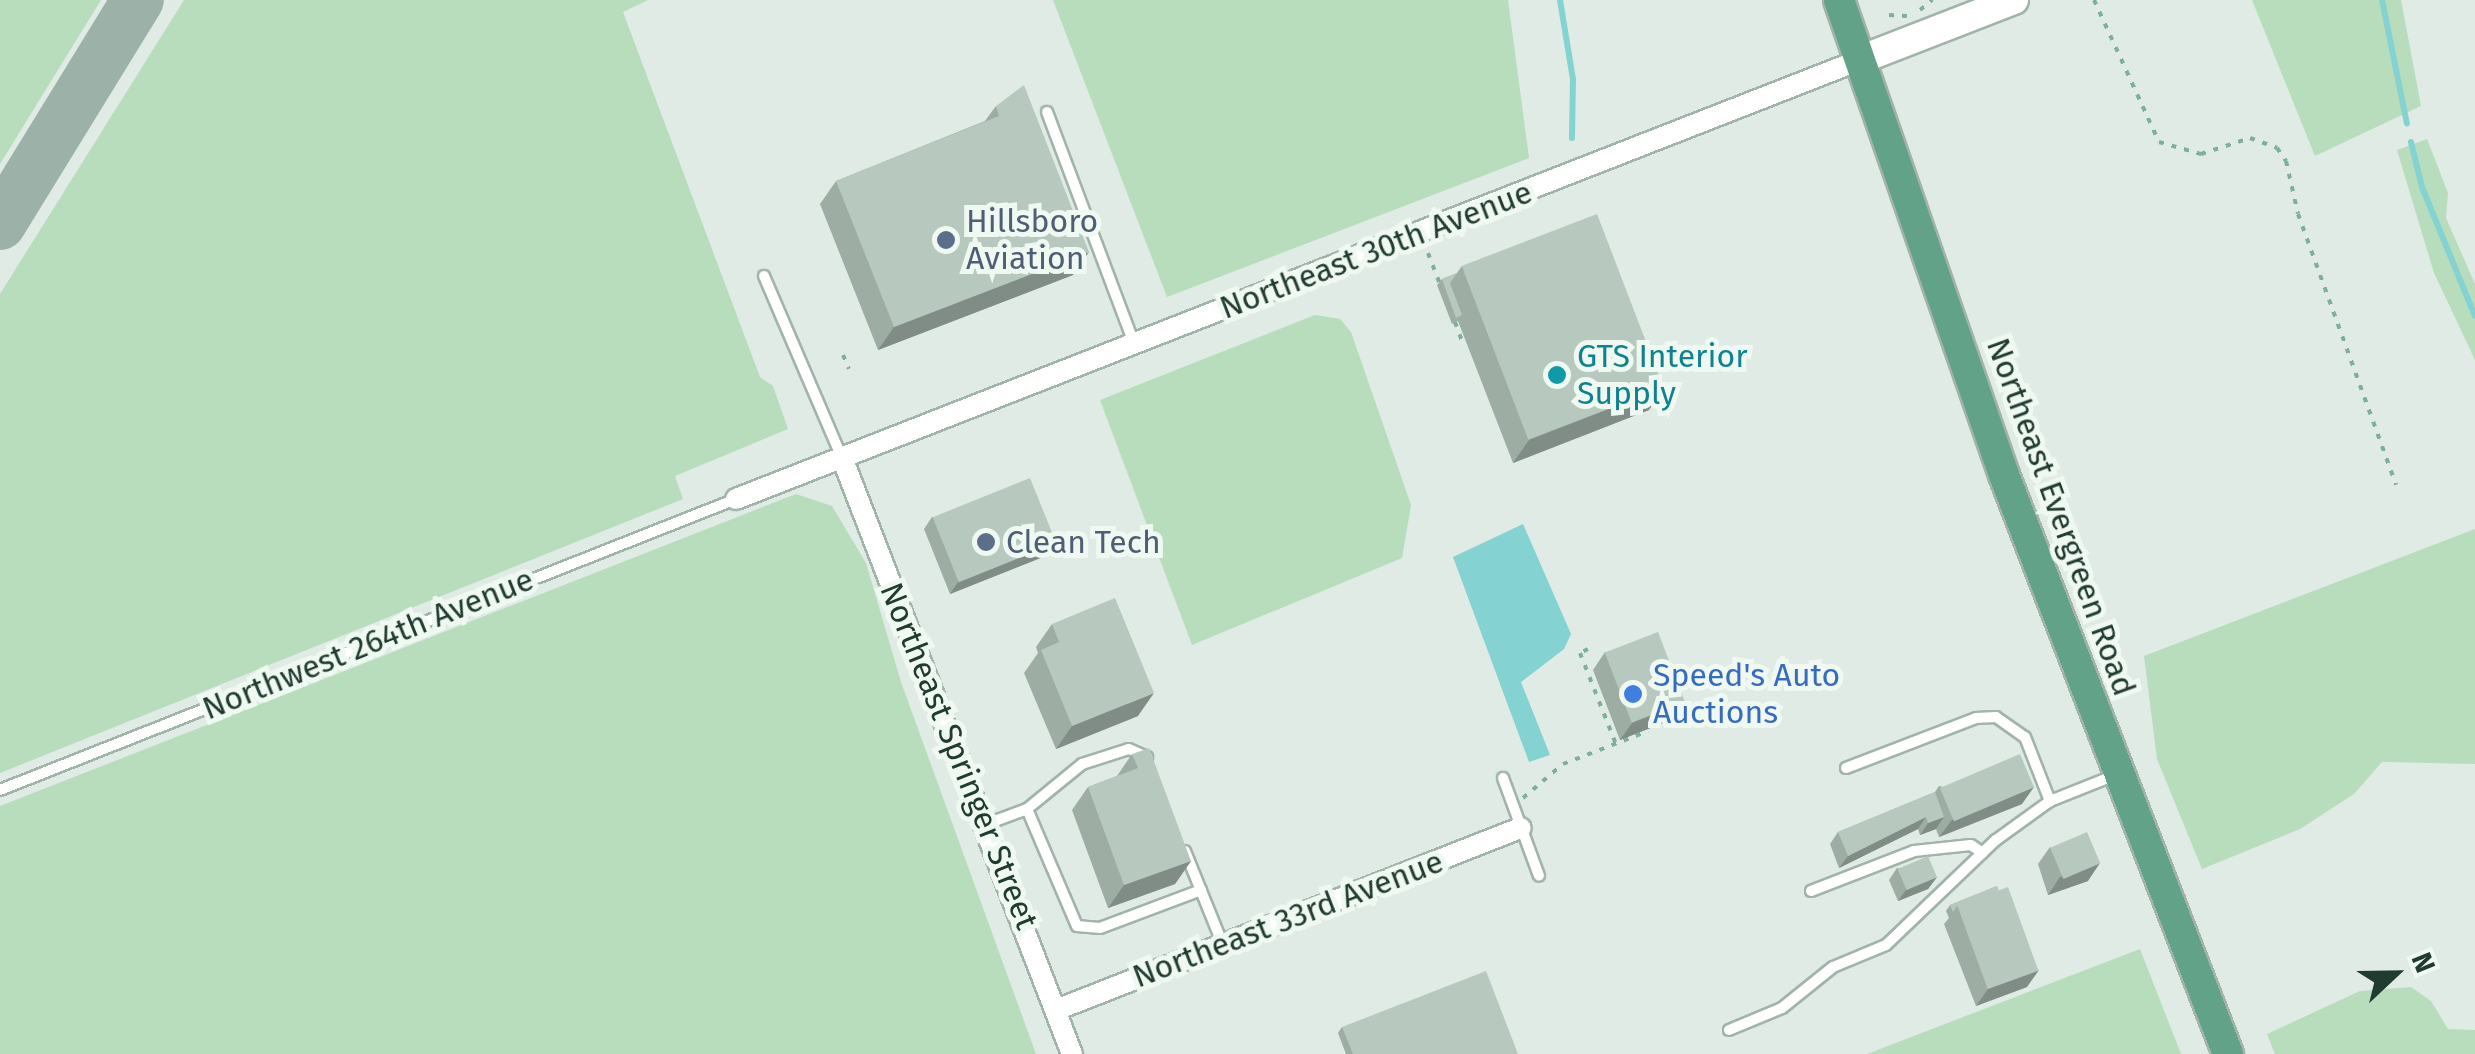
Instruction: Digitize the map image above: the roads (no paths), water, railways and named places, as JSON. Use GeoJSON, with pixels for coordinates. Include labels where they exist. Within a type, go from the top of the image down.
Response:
{"type":"FeatureCollection","features":[{"type":"Feature","properties":{"kind":"main road","name":"Northeast Evergreen Road"},"geometry":{"type":"LineString","coordinates":[[1839,0],[2004,475],[2228,1054]]}},
{"type":"Feature","properties":{"kind":"street","name":"Northeast 30th Avenue"},"geometry":{"type":"LineString","coordinates":[[736,499],[2014,0]]}},
{"type":"Feature","properties":{"kind":"street","name":"Northeast Springer Street"},"geometry":{"type":"LineString","coordinates":[[842,460],[1072,1054]]}},
{"type":"Feature","properties":{"kind":"street","name":"Northeast 33rd Avenue"},"geometry":{"type":"LineString","coordinates":[[1056,1010],[1521,828]]}},
{"type":"Feature","properties":{"kind":"lane"},"geometry":{"type":"LineString","coordinates":[[1047,112],[1135,345]]}},
{"type":"Feature","properties":{"kind":"lane"},"geometry":{"type":"LineString","coordinates":[[764,276],[823,426],[842,460]]}},
{"type":"Feature","properties":{"kind":"lane","name":"Northwest 264th Avenue"},"geometry":{"type":"LineString","coordinates":[[0,790],[736,499]]}},
{"type":"Feature","properties":{"kind":"lane"},"geometry":{"type":"LineString","coordinates":[[1846,768],[1976,718],[1996,717],[2025,737],[2050,801]]}},
{"type":"Feature","properties":{"kind":"lane"},"geometry":{"type":"LineString","coordinates":[[983,825],[1027,809],[1067,771],[1129,749],[1146,754],[1154,770]]}},
{"type":"Feature","properties":{"kind":"lane"},"geometry":{"type":"LineString","coordinates":[[1728,1030],[1782,1008],[1833,967],[1886,945],[1983,854],[2050,801],[2119,774]]}},
{"type":"Feature","properties":{"kind":"lane"},"geometry":{"type":"LineString","coordinates":[[1503,778],[1540,876]]}},
{"type":"Feature","properties":{"kind":"lane"},"geometry":{"type":"LineString","coordinates":[[1027,809],[1077,926],[1100,928],[1201,890]]}},
{"type":"Feature","properties":{"kind":"lane"},"geometry":{"type":"LineString","coordinates":[[1177,832],[1222,944]]}},
{"type":"Feature","properties":{"kind":"lane"},"geometry":{"type":"LineString","coordinates":[[1811,890],[1914,851],[1971,846],[1983,854]]}},
{"type":"Feature","properties":{"kind":"water"},"geometry":{"type":"Polygon","coordinates":[[[1523,524],[1571,634],[1564,649],[1521,682],[1550,755],[1529,762],[1453,557],[1523,524]]]}},
{"type":"Feature","properties":{"kind":"waterway"},"geometry":{"type":"LineString","coordinates":[[1560,0],[1573,79],[1572,138]]}},
{"type":"Feature","properties":{"kind":"waterway"},"geometry":{"type":"LineString","coordinates":[[2382,0],[2407,124]]}},
{"type":"Feature","properties":{"kind":"waterway"},"geometry":{"type":"LineString","coordinates":[[2411,142],[2422,187],[2475,316]]}},
{"type":"Feature","properties":{"kind":"place","name":"Hillsboro Aviation"},"geometry":{"type":"Point","coordinates":[946,240]}},
{"type":"Feature","properties":{"kind":"place","name":"GTS Interior Supply"},"geometry":{"type":"Point","coordinates":[1557,375]}},
{"type":"Feature","properties":{"kind":"place","name":"Clean Tech"},"geometry":{"type":"Point","coordinates":[986,542]}},
{"type":"Feature","properties":{"kind":"place","name":"Speed's Auto Auctions"},"geometry":{"type":"Point","coordinates":[1633,694]}}]}
